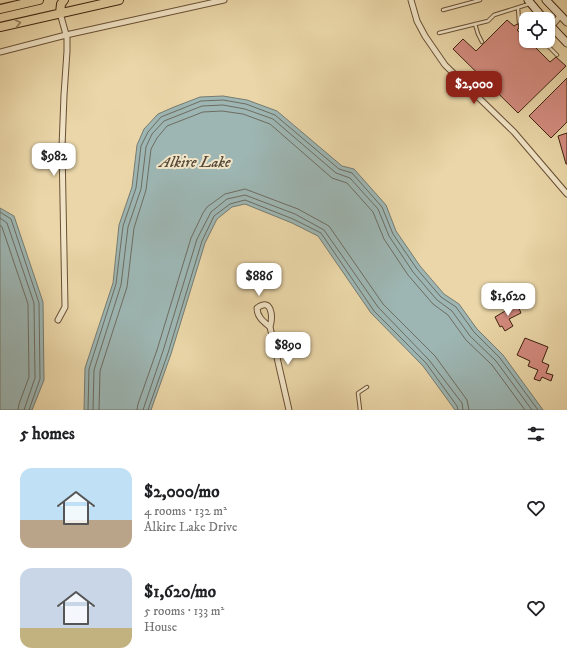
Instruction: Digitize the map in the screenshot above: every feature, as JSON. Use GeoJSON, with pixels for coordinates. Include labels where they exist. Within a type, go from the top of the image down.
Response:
{"type":"FeatureCollection","features":[{"type":"Feature","properties":{"kind":"main road"},"geometry":{"type":"LineString","coordinates":[[0,9],[39,0]]}},
{"type":"Feature","properties":{"kind":"main road"},"geometry":{"type":"LineString","coordinates":[[60,13],[61,4],[64,0]]}},
{"type":"Feature","properties":{"kind":"main road"},"geometry":{"type":"LineString","coordinates":[[0,27],[119,0]]}},
{"type":"Feature","properties":{"kind":"street"},"geometry":{"type":"LineString","coordinates":[[0,52],[66,35],[224,0]]}},
{"type":"Feature","properties":{"kind":"street"},"geometry":{"type":"LineString","coordinates":[[411,0],[417,21],[425,36],[445,65],[514,132],[567,194]]}},
{"type":"Feature","properties":{"kind":"street"},"geometry":{"type":"LineString","coordinates":[[546,0],[567,22]]}},
{"type":"Feature","properties":{"kind":"street"},"geometry":{"type":"LineString","coordinates":[[529,2],[538,12]]}},
{"type":"Feature","properties":{"kind":"street"},"geometry":{"type":"LineString","coordinates":[[58,320],[65,307],[62,147],[67,51],[66,35],[60,13]]}},
{"type":"Feature","properties":{"kind":"street"},"geometry":{"type":"LineString","coordinates":[[555,21],[560,16]]}},
{"type":"Feature","properties":{"kind":"street"},"geometry":{"type":"LineString","coordinates":[[555,32],[567,43]]}},
{"type":"Feature","properties":{"kind":"street"},"geometry":{"type":"LineString","coordinates":[[270,327],[289,410]]}},
{"type":"Feature","properties":{"kind":"lane"},"geometry":{"type":"LineString","coordinates":[[443,10],[480,0]]}},
{"type":"Feature","properties":{"kind":"lane"},"geometry":{"type":"LineString","coordinates":[[439,33],[488,21],[494,15],[518,8],[529,2]]}},
{"type":"Feature","properties":{"kind":"lane"},"geometry":{"type":"LineString","coordinates":[[518,8],[519,22]]}},
{"type":"Feature","properties":{"kind":"lane"},"geometry":{"type":"LineString","coordinates":[[475,24],[482,42]]}},
{"type":"Feature","properties":{"kind":"lane"},"geometry":{"type":"LineString","coordinates":[[550,48],[557,55]]}},
{"type":"Feature","properties":{"kind":"lane"},"geometry":{"type":"LineString","coordinates":[[360,410],[358,393],[367,387]]}},
{"type":"Feature","properties":{"kind":"water","name":"Alkire Lake"},"geometry":{"type":"Polygon","coordinates":[[[223,96],[247,100],[277,111],[342,166],[354,169],[386,205],[396,231],[420,266],[444,294],[459,304],[477,329],[503,355],[543,410],[455,410],[423,366],[371,313],[318,236],[292,223],[245,204],[232,207],[217,219],[205,243],[171,354],[151,410],[84,410],[85,368],[113,283],[119,225],[132,187],[137,145],[144,129],[158,114],[174,107],[200,97],[223,96]]]}},
{"type":"Feature","properties":{"kind":"water"},"geometry":{"type":"Polygon","coordinates":[[[0,208],[14,216],[43,302],[44,380],[32,410],[0,410],[0,208]]]}},
{"type":"Feature","properties":{"kind":"building"},"geometry":{"type":"Polygon","coordinates":[[[507,20],[514,26],[517,24],[519,25],[517,30],[519,32],[519,48],[536,48],[550,62],[556,57],[566,66],[518,113],[453,49],[463,39],[476,51],[507,20]]]}},
{"type":"Feature","properties":{"kind":"building"},"geometry":{"type":"Polygon","coordinates":[[[567,78],[567,122],[551,138],[529,116],[567,78]]]}},
{"type":"Feature","properties":{"kind":"building"},"geometry":{"type":"Polygon","coordinates":[[[567,133],[567,164],[566,164],[558,136],[567,133]]]}},
{"type":"Feature","properties":{"kind":"building"},"geometry":{"type":"Polygon","coordinates":[[[517,304],[521,313],[509,319],[513,326],[505,331],[502,326],[500,327],[495,317],[517,304]]]}},
{"type":"Feature","properties":{"kind":"building"},"geometry":{"type":"Polygon","coordinates":[[[525,338],[548,347],[542,362],[549,365],[546,373],[553,375],[551,381],[542,377],[540,381],[534,379],[538,370],[528,366],[530,361],[517,355],[525,338]]]}}]}
